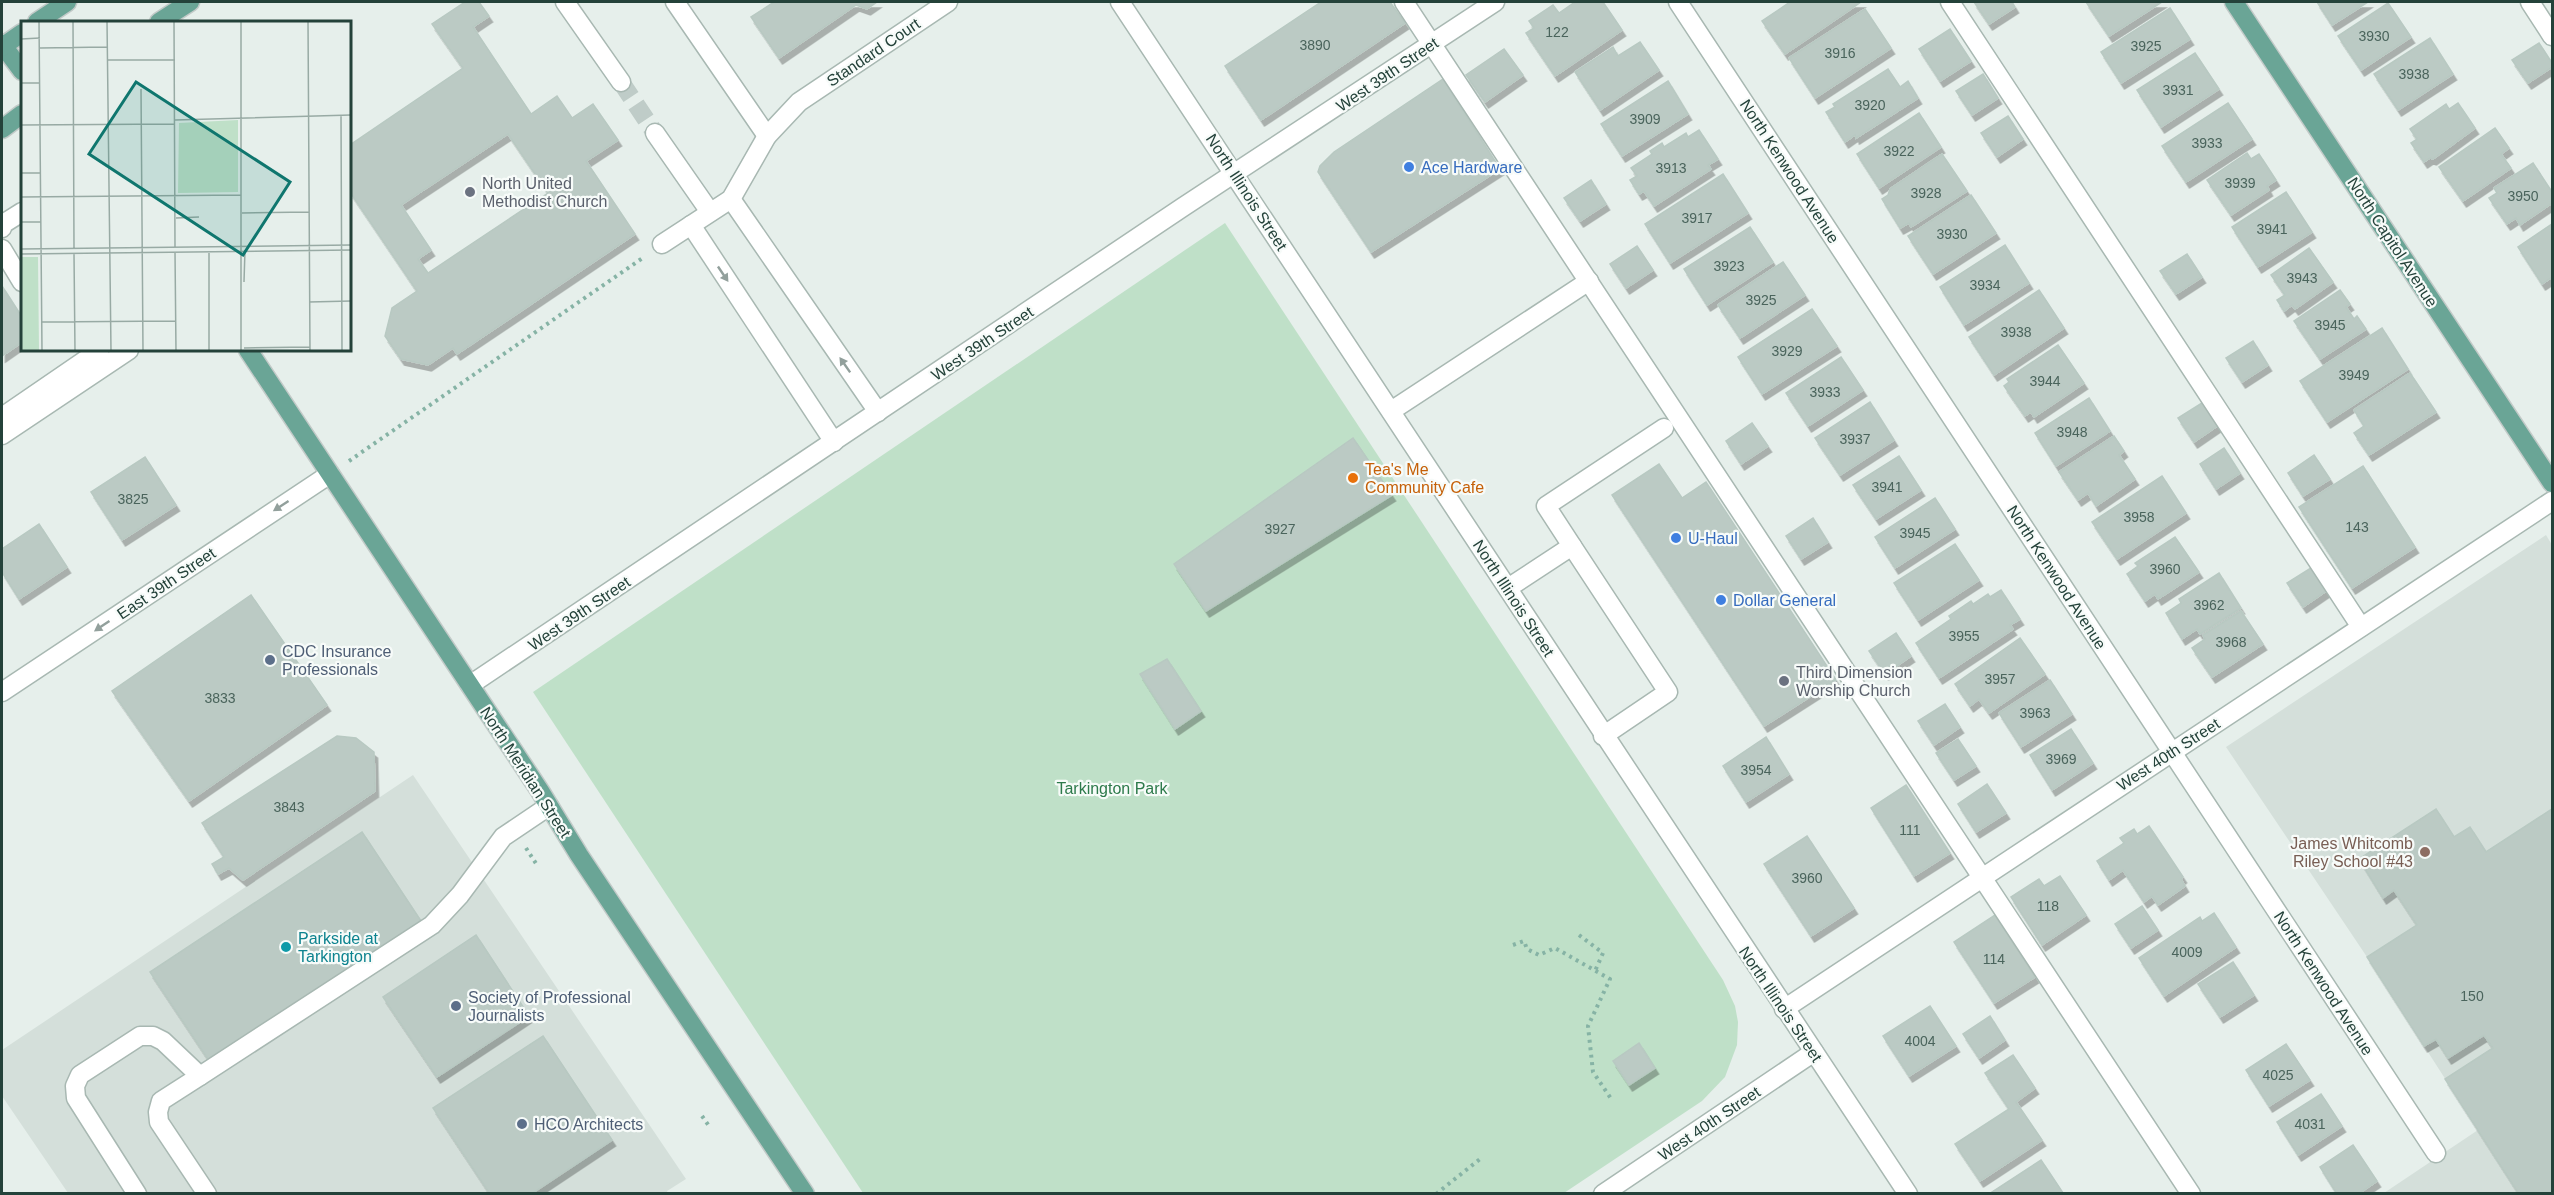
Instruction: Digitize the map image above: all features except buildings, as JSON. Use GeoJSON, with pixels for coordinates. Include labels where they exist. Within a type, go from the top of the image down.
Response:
{"type":"FeatureCollection","features":[{"type":"Feature","properties":{"kind":"main road"},"geometry":{"type":"LineString","coordinates":[[161,21],[190,2]]}},
{"type":"Feature","properties":{"kind":"main road","name":"North Capitol Avenue"},"geometry":{"type":"LineString","coordinates":[[2234,2],[2553,483]]}},
{"type":"Feature","properties":{"kind":"main road"},"geometry":{"type":"LineString","coordinates":[[39,21],[61,8]]}},
{"type":"Feature","properties":{"kind":"main road"},"geometry":{"type":"LineString","coordinates":[[21,34],[2,46],[21,70]]}},
{"type":"Feature","properties":{"kind":"main road"},"geometry":{"type":"LineString","coordinates":[[2,129],[21,115]]}},
{"type":"Feature","properties":{"kind":"main road","name":"North Meridian Street"},"geometry":{"type":"LineString","coordinates":[[249,351],[470,685],[579,855],[805,1194]]}},
{"type":"Feature","properties":{"kind":"street"},"geometry":{"type":"LineString","coordinates":[[566,2],[621,82]]}},
{"type":"Feature","properties":{"kind":"street"},"geometry":{"type":"LineString","coordinates":[[675,2],[767,136]]}},
{"type":"Feature","properties":{"kind":"street","name":"Standard Court"},"geometry":{"type":"LineString","coordinates":[[731,199],[767,136],[799,102],[948,2]]}},
{"type":"Feature","properties":{"kind":"street","name":"North Illinois Street"},"geometry":{"type":"LineString","coordinates":[[1120,2],[1236,174],[1604,736],[1908,1194]]}},
{"type":"Feature","properties":{"kind":"street"},"geometry":{"type":"LineString","coordinates":[[1404,2],[2191,1194]]}},
{"type":"Feature","properties":{"kind":"street","name":"West 39th Street"},"geometry":{"type":"LineString","coordinates":[[470,685],[1495,2]]}},
{"type":"Feature","properties":{"kind":"street","name":"North Kenwood Avenue"},"geometry":{"type":"LineString","coordinates":[[1678,2],[2436,1153]]}},
{"type":"Feature","properties":{"kind":"street"},"geometry":{"type":"LineString","coordinates":[[1950,2],[2361,627]]}},
{"type":"Feature","properties":{"kind":"street"},"geometry":{"type":"LineString","coordinates":[[2530,2],[2553,36]]}},
{"type":"Feature","properties":{"kind":"street"},"geometry":{"type":"LineString","coordinates":[[656,133],[710,212]]}},
{"type":"Feature","properties":{"kind":"street"},"geometry":{"type":"LineString","coordinates":[[662,244],[731,199],[878,412]]}},
{"type":"Feature","properties":{"kind":"street"},"geometry":{"type":"LineString","coordinates":[[2,228],[3,224],[21,213]]}},
{"type":"Feature","properties":{"kind":"street"},"geometry":{"type":"LineString","coordinates":[[691,225],[834,442]]}},
{"type":"Feature","properties":{"kind":"street"},"geometry":{"type":"LineString","coordinates":[[2,249],[21,280]]}},
{"type":"Feature","properties":{"kind":"street"},"geometry":{"type":"LineString","coordinates":[[1391,411],[1589,281]]}},
{"type":"Feature","properties":{"kind":"street"},"geometry":{"type":"LineString","coordinates":[[2,417],[73,357],[96,351]]}},
{"type":"Feature","properties":{"kind":"street"},"geometry":{"type":"LineString","coordinates":[[2,435],[128,351]]}},
{"type":"Feature","properties":{"kind":"street"},"geometry":{"type":"LineString","coordinates":[[1604,736],[1668,692],[1546,506],[1664,428]]}},
{"type":"Feature","properties":{"kind":"street","name":"East 39th Street"},"geometry":{"type":"LineString","coordinates":[[2,692],[330,474]]}},
{"type":"Feature","properties":{"kind":"street","name":"West 40th Street"},"geometry":{"type":"LineString","coordinates":[[1784,1009],[2553,501]]}},
{"type":"Feature","properties":{"kind":"street"},"geometry":{"type":"LineString","coordinates":[[1508,588],[1572,546]]}},
{"type":"Feature","properties":{"kind":"street"},"geometry":{"type":"LineString","coordinates":[[207,1194],[159,1122],[158,1112],[161,1101],[432,925],[460,895],[503,837],[549,806]]}},
{"type":"Feature","properties":{"kind":"street"},"geometry":{"type":"LineString","coordinates":[[137,1194],[76,1098],[75,1086],[80,1075],[140,1036],[153,1036],[164,1041],[200,1076]]}},
{"type":"Feature","properties":{"kind":"street","name":"West 40th Street"},"geometry":{"type":"LineString","coordinates":[[1603,1194],[1814,1052]]}},
{"type":"Feature","properties":{"kind":"path"},"geometry":{"type":"LineString","coordinates":[[372,445],[662,244]]}},
{"type":"Feature","properties":{"kind":"path"},"geometry":{"type":"LineString","coordinates":[[523,844],[537,865]]}},
{"type":"Feature","properties":{"kind":"path"},"geometry":{"type":"LineString","coordinates":[[1579,935],[1603,953],[1595,971]]}},
{"type":"Feature","properties":{"kind":"path"},"geometry":{"type":"LineString","coordinates":[[1512,945],[1524,941],[1527,949],[1539,955],[1555,948],[1610,979],[1588,1026],[1593,1072],[1612,1100]]}},
{"type":"Feature","properties":{"kind":"path"},"geometry":{"type":"LineString","coordinates":[[702,1116],[709,1126]]}},
{"type":"Feature","properties":{"kind":"path"},"geometry":{"type":"LineString","coordinates":[[1436,1194],[1480,1159]]}},
{"type":"Feature","properties":{"kind":"shaded area","name":"James Whitcomb Riley School #43"},"geometry":{"type":"Polygon","coordinates":[[[2546,535],[2552,545],[2552,1193],[2384,1193],[2478,1130],[2367,957],[2226,747],[2546,535]]]}},
{"type":"Feature","properties":{"kind":"shaded area"},"geometry":{"type":"Polygon","coordinates":[[[413,775],[686,1179],[667,1191],[668,1194],[68,1193],[2,1096],[2,1050],[413,775]]]}},
{"type":"Feature","properties":{"kind":"green space","name":"Tarkington Park"},"geometry":{"type":"Polygon","coordinates":[[[1225,223],[1723,980],[1735,1006],[1738,1022],[1737,1045],[1725,1077],[1702,1101],[1564,1193],[863,1193],[533,692],[1225,223]]]}},
{"type":"Feature","properties":{"kind":"tunnel"},"geometry":{"type":"LineString","coordinates":[[621,82],[655,133]]}},
{"type":"Feature","properties":{"kind":"place","name":"Ace Hardware"},"geometry":{"type":"Point","coordinates":[1409,167]}},
{"type":"Feature","properties":{"kind":"place","name":"North United Methodist Church"},"geometry":{"type":"Point","coordinates":[470,192]}},
{"type":"Feature","properties":{"kind":"place","name":"Tea's Me Community Cafe"},"geometry":{"type":"Point","coordinates":[1353,478]}},
{"type":"Feature","properties":{"kind":"place","name":"U-Haul"},"geometry":{"type":"Point","coordinates":[1676,538]}},
{"type":"Feature","properties":{"kind":"place","name":"Dollar General"},"geometry":{"type":"Point","coordinates":[1721,600]}},
{"type":"Feature","properties":{"kind":"place","name":"CDC Insurance Professionals"},"geometry":{"type":"Point","coordinates":[270,660]}},
{"type":"Feature","properties":{"kind":"place","name":"Third Dimension Worship Church"},"geometry":{"type":"Point","coordinates":[1784,681]}},
{"type":"Feature","properties":{"kind":"place","name":"James Whitcomb Riley School #43"},"geometry":{"type":"Point","coordinates":[2425,852]}},
{"type":"Feature","properties":{"kind":"place","name":"Parkside at Tarkington"},"geometry":{"type":"Point","coordinates":[286,947]}},
{"type":"Feature","properties":{"kind":"place","name":"Society of Professional Journalists"},"geometry":{"type":"Point","coordinates":[456,1006]}},
{"type":"Feature","properties":{"kind":"place","name":"HCO Architects"},"geometry":{"type":"Point","coordinates":[522,1124]}}]}
